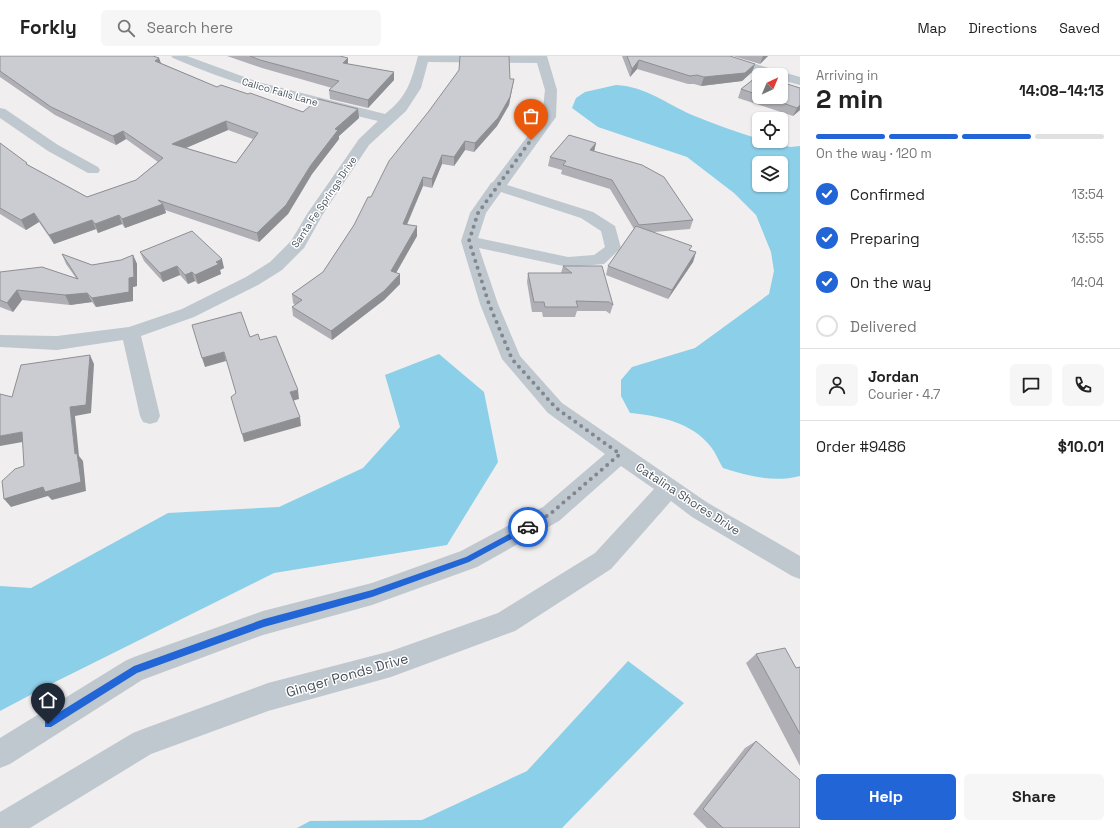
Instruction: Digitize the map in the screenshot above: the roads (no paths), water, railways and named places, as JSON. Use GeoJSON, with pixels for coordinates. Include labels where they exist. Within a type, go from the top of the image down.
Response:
{"type":"FeatureCollection","features":[{"type":"Feature","properties":{"kind":"street","name":"Calico Falls Lane"},"geometry":{"type":"LineString","coordinates":[[177,56],[204,68],[248,84],[301,99],[387,119]]}},
{"type":"Feature","properties":{"kind":"street"},"geometry":{"type":"LineString","coordinates":[[715,56],[756,68]]}},
{"type":"Feature","properties":{"kind":"street","name":"Santa Fe Springs Drive"},"geometry":{"type":"LineString","coordinates":[[0,341],[57,343],[131,333],[188,313],[252,281],[276,266],[298,244],[364,142],[387,119],[401,108],[415,88],[424,57]]}},
{"type":"Feature","properties":{"kind":"street"},"geometry":{"type":"LineString","coordinates":[[424,57],[542,58],[551,90],[549,117],[496,186],[478,213],[469,241],[568,262],[598,260],[613,248],[609,229],[587,215],[496,186]]}},
{"type":"Feature","properties":{"kind":"street"},"geometry":{"type":"LineString","coordinates":[[788,77],[800,81]]}},
{"type":"Feature","properties":{"kind":"street"},"geometry":{"type":"LineString","coordinates":[[0,112],[53,148],[93,170]]}},
{"type":"Feature","properties":{"kind":"street","name":"Catalina Shores Drive"},"geometry":{"type":"LineString","coordinates":[[469,241],[489,304],[512,359],[556,408],[700,510],[800,568]]}},
{"type":"Feature","properties":{"kind":"street"},"geometry":{"type":"LineString","coordinates":[[131,333],[150,416]]}},
{"type":"Feature","properties":{"kind":"street"},"geometry":{"type":"LineString","coordinates":[[0,754],[134,670],[264,623],[372,594],[469,559],[550,514],[620,454]]}},
{"type":"Feature","properties":{"kind":"street","name":"Ginger Ponds Drive"},"geometry":{"type":"LineString","coordinates":[[2,828],[143,743],[268,697],[391,664],[506,622],[603,561],[669,488]]}},
{"type":"Feature","properties":{"kind":"water"},"geometry":{"type":"Polygon","coordinates":[[[616,85],[627,86],[656,96],[692,115],[752,137],[752,148],[788,148],[788,146],[800,146],[800,476],[780,479],[761,478],[723,468],[711,447],[703,438],[685,426],[663,418],[630,413],[621,396],[621,380],[632,367],[695,348],[769,294],[774,271],[771,252],[756,215],[734,193],[687,157],[598,127],[572,108],[576,98],[585,92],[616,85]]]}},
{"type":"Feature","properties":{"kind":"water"},"geometry":{"type":"Polygon","coordinates":[[[439,354],[484,392],[498,462],[447,545],[274,573],[0,711],[0,586],[31,588],[168,513],[279,507],[363,468],[400,427],[385,375],[439,354]]]}},
{"type":"Feature","properties":{"kind":"water"},"geometry":{"type":"Polygon","coordinates":[[[628,661],[684,703],[562,828],[297,828],[310,821],[422,820],[527,771],[628,661]]]}}]}
